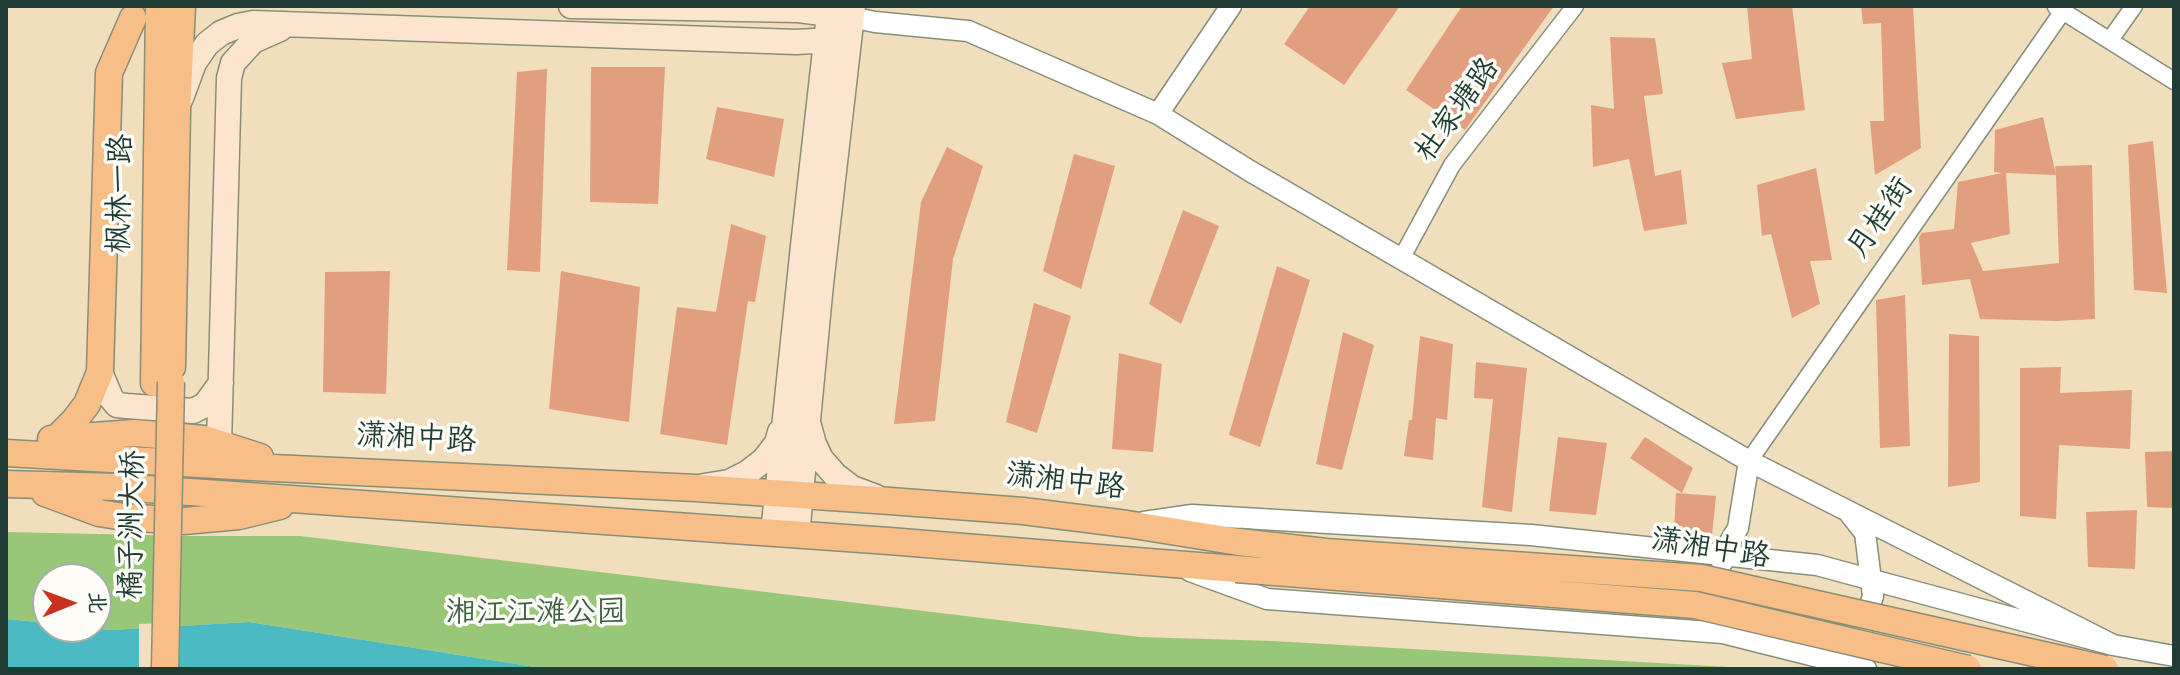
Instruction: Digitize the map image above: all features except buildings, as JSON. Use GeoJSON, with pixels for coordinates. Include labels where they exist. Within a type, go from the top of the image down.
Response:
{"type":"FeatureCollection","features":[{"type":"Feature","properties":{"kind":"main road","name":"枫林一路"},"geometry":{"type":"LineString","coordinates":[[159,6],[167,114],[162,383]]}},
{"type":"Feature","properties":{"kind":"main road","name":"枫林一路"},"geometry":{"type":"LineString","coordinates":[[167,114],[182,6]]}},
{"type":"Feature","properties":{"kind":"main road"},"geometry":{"type":"LineString","coordinates":[[571,6],[799,10],[840,20]]}},
{"type":"Feature","properties":{"kind":"main road"},"geometry":{"type":"LineString","coordinates":[[130,10],[167,114]]}},
{"type":"Feature","properties":{"kind":"main road"},"geometry":{"type":"LineString","coordinates":[[57,438],[87,404],[100,372],[109,73],[130,10]]}},
{"type":"Feature","properties":{"kind":"main road"},"geometry":{"type":"LineString","coordinates":[[765,40],[840,20]]}},
{"type":"Feature","properties":{"kind":"main road"},"geometry":{"type":"LineString","coordinates":[[696,488],[729,482],[764,460],[797,409],[820,102],[840,20]]}},
{"type":"Feature","properties":{"kind":"main road"},"geometry":{"type":"LineString","coordinates":[[785,534],[840,20]]}},
{"type":"Feature","properties":{"kind":"main road"},"geometry":{"type":"LineString","coordinates":[[167,114],[207,44],[221,33],[253,23],[765,40],[798,48],[808,56],[815,73],[820,102]]}},
{"type":"Feature","properties":{"kind":"main road"},"geometry":{"type":"LineString","coordinates":[[219,444],[229,78],[233,63],[253,41],[294,25]]}},
{"type":"Feature","properties":{"kind":"main road"},"geometry":{"type":"LineString","coordinates":[[100,372],[111,398],[117,405],[127,406],[193,411],[205,405],[221,383]]}},
{"type":"Feature","properties":{"kind":"main road","name":"橘子洲大桥"},"geometry":{"type":"LineString","coordinates":[[148,669],[162,383]]}},
{"type":"Feature","properties":{"kind":"main road","name":"橘子洲大桥"},"geometry":{"type":"LineString","coordinates":[[162,383],[165,669]]}},
{"type":"Feature","properties":{"kind":"main road"},"geometry":{"type":"LineString","coordinates":[[797,409],[821,459],[835,475],[852,488],[890,501]]}},
{"type":"Feature","properties":{"kind":"main road"},"geometry":{"type":"LineString","coordinates":[[6,451],[57,438],[135,433],[204,439],[298,469]]}},
{"type":"Feature","properties":{"kind":"main road","name":"潇湘中路"},"geometry":{"type":"LineString","coordinates":[[6,451],[696,488],[1023,511],[1127,524],[1238,556],[1695,605],[1968,669]]}},
{"type":"Feature","properties":{"kind":"main road","name":"潇湘中路"},"geometry":{"type":"LineString","coordinates":[[14,484],[118,487],[1168,563],[1238,556],[1341,553],[1701,578],[2109,657]]}},
{"type":"Feature","properties":{"kind":"street"},"geometry":{"type":"LineString","coordinates":[[1158,114],[1231,6]]}},
{"type":"Feature","properties":{"kind":"street","name":"杜家塘路"},"geometry":{"type":"LineString","coordinates":[[1401,259],[1452,165],[1575,6]]}},
{"type":"Feature","properties":{"kind":"street"},"geometry":{"type":"LineString","coordinates":[[2110,40],[2134,6]]}},
{"type":"Feature","properties":{"kind":"street"},"geometry":{"type":"LineString","coordinates":[[2059,8],[2174,81]]}},
{"type":"Feature","properties":{"kind":"street","name":"月桂街"},"geometry":{"type":"LineString","coordinates":[[1749,461],[2059,8]]}},
{"type":"Feature","properties":{"kind":"street"},"geometry":{"type":"LineString","coordinates":[[840,20],[968,31],[1158,114],[1250,171],[1749,461],[1847,510],[2109,657]]}},
{"type":"Feature","properties":{"kind":"street"},"geometry":{"type":"LineString","coordinates":[[1723,633],[1722,555],[1738,528],[1749,461]]}},
{"type":"Feature","properties":{"kind":"street"},"geometry":{"type":"LineString","coordinates":[[1168,563],[1267,599],[1723,633],[1859,667],[1873,596],[1865,533],[1847,510]]}},
{"type":"Feature","properties":{"kind":"street"},"geometry":{"type":"LineString","coordinates":[[1127,524],[1192,515],[1531,535],[1817,565],[1871,579],[2109,657],[2174,656]]}},
{"type":"Feature","properties":{"kind":"green space","name":"湘江江滩公园"},"geometry":{"type":"Polygon","coordinates":[[[6,532],[300,536],[1140,637],[1272,641],[1763,669],[548,669],[249,622],[112,630],[112,563],[32,563],[32,621],[6,619],[6,532]]]}},
{"type":"Feature","properties":{"kind":"water"},"geometry":{"type":"Polygon","coordinates":[[[6,619],[32,621],[32,643],[112,643],[112,630],[249,622],[548,669],[6,669],[6,619]]]}},
{"type":"Feature","properties":{"kind":"pier"},"geometry":{"type":"Polygon","coordinates":[[[174,622],[172,669],[139,669],[139,624],[174,622]]]}}]}
